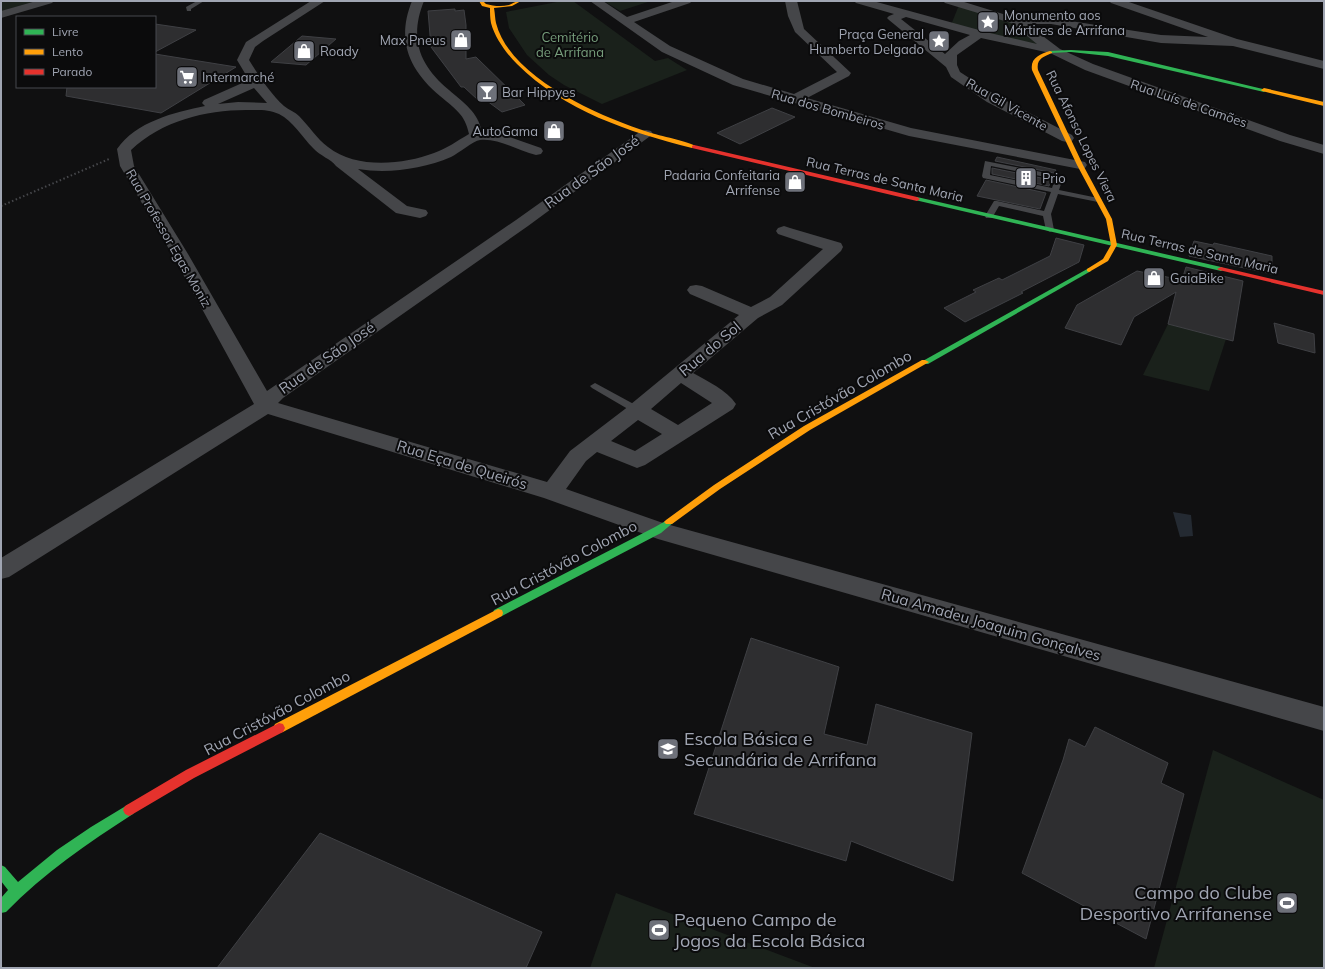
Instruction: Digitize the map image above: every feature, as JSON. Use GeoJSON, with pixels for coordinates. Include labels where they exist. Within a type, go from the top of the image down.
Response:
{"type":"FeatureCollection","features":[{"type":"Feature","properties":{"kind":"main road"},"geometry":{"type":"LineString","coordinates":[[423,1],[481,1],[484,5],[492,7],[510,6],[519,1]]}},
{"type":"Feature","properties":{"kind":"main road","name":"Rua Terras de Santa Maria"},"geometry":{"type":"LineString","coordinates":[[492,7],[493,23],[504,45],[528,72],[567,100],[598,116],[646,134],[730,156],[1324,293]]}},
{"type":"Feature","properties":{"kind":"main road"},"geometry":{"type":"LineString","coordinates":[[1056,52],[1079,51],[1108,54],[1324,104]]}},
{"type":"Feature","properties":{"kind":"main road","name":"Rua Afonso Lopes Viera"},"geometry":{"type":"LineString","coordinates":[[1056,52],[1045,54],[1037,58],[1034,63],[1035,70],[1080,165],[1109,219],[1114,245]]}},
{"type":"Feature","properties":{"kind":"main road","name":"Rua Cristóvão Colombo"},"geometry":{"type":"LineString","coordinates":[[1,907],[16,890],[80,841],[135,806],[190,774],[658,530],[717,488],[807,428],[1106,260],[1114,245]]}},
{"type":"Feature","properties":{"kind":"main road"},"geometry":{"type":"LineString","coordinates":[[1,871],[16,890]]}},
{"type":"Feature","properties":{"kind":"street"},"geometry":{"type":"LineString","coordinates":[[1,15],[48,1]]}},
{"type":"Feature","properties":{"kind":"street"},"geometry":{"type":"LineString","coordinates":[[281,110],[256,82],[243,60],[250,45],[259,38],[319,1]]}},
{"type":"Feature","properties":{"kind":"street"},"geometry":{"type":"LineString","coordinates":[[418,1],[414,9],[410,36],[413,52],[421,68],[438,88],[464,110],[473,121],[476,136],[496,137],[536,151]]}},
{"type":"Feature","properties":{"kind":"street","name":"Rua dos Bombeiros"},"geometry":{"type":"LineString","coordinates":[[596,1],[666,50],[738,82],[909,132],[1080,165]]}},
{"type":"Feature","properties":{"kind":"street"},"geometry":{"type":"LineString","coordinates":[[622,19],[665,1]]}},
{"type":"Feature","properties":{"kind":"street"},"geometry":{"type":"LineString","coordinates":[[622,19],[686,1]]}},
{"type":"Feature","properties":{"kind":"street"},"geometry":{"type":"LineString","coordinates":[[791,1],[799,30],[845,73],[794,99]]}},
{"type":"Feature","properties":{"kind":"street"},"geometry":{"type":"LineString","coordinates":[[860,1],[952,12],[985,12],[1015,21],[1051,21],[1161,39],[1233,42]]}},
{"type":"Feature","properties":{"kind":"street"},"geometry":{"type":"LineString","coordinates":[[985,12],[992,1]]}},
{"type":"Feature","properties":{"kind":"street"},"geometry":{"type":"LineString","coordinates":[[1114,1],[1233,42],[1324,64]]}},
{"type":"Feature","properties":{"kind":"street"},"geometry":{"type":"LineString","coordinates":[[952,12],[979,34],[1056,52]]}},
{"type":"Feature","properties":{"kind":"street"},"geometry":{"type":"LineString","coordinates":[[902,14],[893,18],[951,65]]}},
{"type":"Feature","properties":{"kind":"street"},"geometry":{"type":"LineString","coordinates":[[1015,21],[1056,52]]}},
{"type":"Feature","properties":{"kind":"street"},"geometry":{"type":"LineString","coordinates":[[951,65],[951,54],[979,34]]}},
{"type":"Feature","properties":{"kind":"street","name":"Rua Luís de Camões"},"geometry":{"type":"LineString","coordinates":[[1056,52],[1089,67],[1134,84],[1285,138],[1324,150]]}},
{"type":"Feature","properties":{"kind":"street"},"geometry":{"type":"LineString","coordinates":[[1296,58],[1324,60]]}},
{"type":"Feature","properties":{"kind":"street"},"geometry":{"type":"LineString","coordinates":[[822,71],[835,64]]}},
{"type":"Feature","properties":{"kind":"street","name":"Rua Gil Vicente"},"geometry":{"type":"LineString","coordinates":[[951,65],[955,74],[992,99],[1067,138]]}},
{"type":"Feature","properties":{"kind":"street"},"geometry":{"type":"LineString","coordinates":[[232,107],[256,82]]}},
{"type":"Feature","properties":{"kind":"street"},"geometry":{"type":"LineString","coordinates":[[174,118],[256,82]]}},
{"type":"Feature","properties":{"kind":"street"},"geometry":{"type":"LineString","coordinates":[[776,93],[796,84]]}},
{"type":"Feature","properties":{"kind":"street","name":"Rua Professor Egas Moniz"},"geometry":{"type":"LineString","coordinates":[[265,406],[180,254],[127,166],[124,149],[139,136],[174,118],[213,108],[232,107],[268,107],[281,110],[291,116],[323,151],[336,159],[361,166],[392,166],[427,161],[453,150],[476,136]]}},
{"type":"Feature","properties":{"kind":"street","name":"Rua de São José"},"geometry":{"type":"LineString","coordinates":[[1,570],[265,406],[276,393],[522,223],[646,134]]}},
{"type":"Feature","properties":{"kind":"street"},"geometry":{"type":"LineString","coordinates":[[336,159],[402,210],[420,213]]}},
{"type":"Feature","properties":{"kind":"street","name":"Rua do Sol"},"geometry":{"type":"LineString","coordinates":[[552,492],[578,456],[637,410],[752,314],[776,301],[835,247],[784,231]]}},
{"type":"Feature","properties":{"kind":"street"},"geometry":{"type":"LineString","coordinates":[[696,290],[752,314]]}},
{"type":"Feature","properties":{"kind":"street"},"geometry":{"type":"LineString","coordinates":[[594,443],[636,460],[726,404],[709,391],[679,374]]}},
{"type":"Feature","properties":{"kind":"street","name":"Rua Eça de Queirós"},"geometry":{"type":"LineString","coordinates":[[265,406],[552,492],[658,530]]}},
{"type":"Feature","properties":{"kind":"street"},"geometry":{"type":"LineString","coordinates":[[637,410],[678,434]]}},
{"type":"Feature","properties":{"kind":"street","name":"Rua Amadeu Joaquim Gonçalves"},"geometry":{"type":"LineString","coordinates":[[658,530],[1324,719]]}},
{"type":"Feature","properties":{"kind":"lane"},"geometry":{"type":"LineString","coordinates":[[189,10],[188,8],[201,1]]}},
{"type":"Feature","properties":{"kind":"lane"},"geometry":{"type":"LineString","coordinates":[[1050,230],[1047,214],[1055,191],[1059,178],[988,163],[986,176],[1055,191],[1098,200]]}},
{"type":"Feature","properties":{"kind":"lane"},"geometry":{"type":"LineString","coordinates":[[989,216],[997,203],[1047,214]]}},
{"type":"Feature","properties":{"kind":"lane"},"geometry":{"type":"LineString","coordinates":[[595,386],[637,410]]}},
{"type":"Feature","properties":{"kind":"path"},"geometry":{"type":"LineString","coordinates":[[1,206],[113,157],[125,156]]}},
{"type":"Feature","properties":{"kind":"green space"},"geometry":{"type":"Polygon","coordinates":[[[1,1],[36,1],[2,11],[1,1]]]}},
{"type":"Feature","properties":{"kind":"green space","name":"Cemitério de Arrifana"},"geometry":{"type":"Polygon","coordinates":[[[562,1],[573,1],[655,61],[668,58],[687,70],[602,104],[564,85],[549,75],[527,55],[509,28],[506,12],[562,1]]]}},
{"type":"Feature","properties":{"kind":"green space"},"geometry":{"type":"Polygon","coordinates":[[[604,1],[651,1],[620,11],[604,1]]]}},
{"type":"Feature","properties":{"kind":"green space"},"geometry":{"type":"Polygon","coordinates":[[[959,5],[1014,22],[1048,48],[951,25],[959,5]]]}},
{"type":"Feature","properties":{"kind":"green space"},"geometry":{"type":"Polygon","coordinates":[[[1168,324],[1226,339],[1209,391],[1143,375],[1168,324]]]}},
{"type":"Feature","properties":{"kind":"green space"},"geometry":{"type":"Polygon","coordinates":[[[1213,750],[1324,800],[1324,968],[1154,968],[1213,750]]]}},
{"type":"Feature","properties":{"kind":"green space","name":"Pequeno Campo de Jogos da Escola Básica"},"geometry":{"type":"Polygon","coordinates":[[[616,893],[815,968],[590,968],[616,893]]]}},
{"type":"Feature","properties":{"kind":"shaded area"},"geometry":{"type":"Polygon","coordinates":[[[1173,512],[1191,515],[1193,536],[1180,537],[1173,512]]]}},
{"type":"Feature","properties":{"kind":"building"},"geometry":{"type":"Polygon","coordinates":[[[455,9],[455,11],[464,10],[466,25],[466,59],[476,57],[525,105],[502,112],[483,98],[478,100],[464,87],[461,87],[431,47],[428,11],[455,9]]]}},
{"type":"Feature","properties":{"kind":"building"},"geometry":{"type":"Polygon","coordinates":[[[156,24],[196,30],[156,51],[156,24]]]}},
{"type":"Feature","properties":{"kind":"building","name":"Roady"},"geometry":{"type":"Polygon","coordinates":[[[302,36],[336,39],[306,65],[271,62],[302,36]]]}},
{"type":"Feature","properties":{"kind":"building","name":"Intermarché"},"geometry":{"type":"Polygon","coordinates":[[[156,54],[236,67],[161,113],[66,96],[67,88],[156,88],[156,54]]]}},
{"type":"Feature","properties":{"kind":"building"},"geometry":{"type":"Polygon","coordinates":[[[772,108],[795,117],[740,144],[717,133],[772,108]]]}},
{"type":"Feature","properties":{"kind":"building"},"geometry":{"type":"Polygon","coordinates":[[[997,157],[1056,170],[1054,173],[995,161],[997,157]]]}},
{"type":"Feature","properties":{"kind":"building","name":"Prio"},"geometry":{"type":"Polygon","coordinates":[[[992,168],[1051,180],[1049,186],[992,174],[992,168]]]}},
{"type":"Feature","properties":{"kind":"building"},"geometry":{"type":"Polygon","coordinates":[[[986,180],[1046,193],[1040,209],[977,196],[986,180]]]}},
{"type":"Feature","properties":{"kind":"building"},"geometry":{"type":"Polygon","coordinates":[[[1056,238],[1084,245],[1079,262],[1021,292],[1023,293],[965,322],[944,308],[976,292],[973,290],[999,278],[1002,280],[1050,256],[1056,238]]]}},
{"type":"Feature","properties":{"kind":"building"},"geometry":{"type":"Polygon","coordinates":[[[1194,241],[1213,245],[1214,243],[1272,256],[1272,274],[1189,256],[1194,241]]]}},
{"type":"Feature","properties":{"kind":"building"},"geometry":{"type":"Polygon","coordinates":[[[1186,267],[1243,281],[1233,341],[1168,324],[1176,292],[1134,317],[1121,345],[1065,328],[1077,305],[1137,271],[1182,280],[1186,267]]]}},
{"type":"Feature","properties":{"kind":"building"},"geometry":{"type":"Polygon","coordinates":[[[1274,323],[1314,334],[1315,353],[1278,343],[1274,323]]]}},
{"type":"Feature","properties":{"kind":"building"},"geometry":{"type":"Polygon","coordinates":[[[751,638],[839,667],[824,734],[867,745],[876,704],[972,733],[953,881],[851,841],[846,861],[694,814],[751,638]]]}},
{"type":"Feature","properties":{"kind":"building"},"geometry":{"type":"Polygon","coordinates":[[[1095,727],[1168,763],[1161,783],[1184,794],[1146,939],[1022,873],[1063,760],[1069,739],[1085,747],[1095,727]]]}},
{"type":"Feature","properties":{"kind":"building"},"geometry":{"type":"Polygon","coordinates":[[[320,833],[542,932],[526,968],[217,968],[320,833]]]}},
{"type":"Feature","properties":{"kind":"traffic: fast"},"geometry":{"type":"LineString","coordinates":[[423,1],[481,1]]}},
{"type":"Feature","properties":{"kind":"traffic: fast"},"geometry":{"type":"LineString","coordinates":[[1050,52],[1071,51],[1108,54],[1264,90]]}},
{"type":"Feature","properties":{"kind":"traffic: fast"},"geometry":{"type":"LineString","coordinates":[[917,199],[1221,269]]}},
{"type":"Feature","properties":{"kind":"traffic: fast"},"geometry":{"type":"LineString","coordinates":[[925,362],[1089,270]]}},
{"type":"Feature","properties":{"kind":"traffic: fast"},"geometry":{"type":"LineString","coordinates":[[498,613],[658,530],[669,522]]}},
{"type":"Feature","properties":{"kind":"traffic: fast"},"geometry":{"type":"LineString","coordinates":[[1,907],[30,879],[62,854],[129,810]]}},
{"type":"Feature","properties":{"kind":"traffic: fast"},"geometry":{"type":"LineString","coordinates":[[1,871],[16,890]]}},
{"type":"Feature","properties":{"kind":"traffic: slow"},"geometry":{"type":"LineString","coordinates":[[481,1],[484,5],[493,7],[506,7],[519,1]]}},
{"type":"Feature","properties":{"kind":"traffic: slow"},"geometry":{"type":"LineString","coordinates":[[492,7],[494,25],[504,44],[513,56],[546,86],[585,110],[606,119],[649,135],[694,147]]}},
{"type":"Feature","properties":{"kind":"traffic: slow"},"geometry":{"type":"LineString","coordinates":[[1050,52],[1037,58],[1034,64],[1035,70],[1080,165],[1109,219],[1114,245],[1106,260],[1089,270]]}},
{"type":"Feature","properties":{"kind":"traffic: slow"},"geometry":{"type":"LineString","coordinates":[[1264,90],[1324,104]]}},
{"type":"Feature","properties":{"kind":"traffic: slow"},"geometry":{"type":"LineString","coordinates":[[669,522],[717,487],[807,428],[925,362]]}},
{"type":"Feature","properties":{"kind":"traffic: slow"},"geometry":{"type":"LineString","coordinates":[[279,728],[498,613]]}},
{"type":"Feature","properties":{"kind":"traffic: jam"},"geometry":{"type":"LineString","coordinates":[[694,147],[917,199]]}},
{"type":"Feature","properties":{"kind":"traffic: jam"},"geometry":{"type":"LineString","coordinates":[[1221,269],[1324,293]]}},
{"type":"Feature","properties":{"kind":"traffic: jam"},"geometry":{"type":"LineString","coordinates":[[129,810],[190,774],[279,728]]}},
{"type":"Feature","properties":{"kind":"place","name":"Monumento aos Mártires de Arrifana"},"geometry":{"type":"Point","coordinates":[988,22]}},
{"type":"Feature","properties":{"kind":"place","name":"Max Pneus"},"geometry":{"type":"Point","coordinates":[461,40]}},
{"type":"Feature","properties":{"kind":"place","name":"Praça General Humberto Delgado"},"geometry":{"type":"Point","coordinates":[939,41]}},
{"type":"Feature","properties":{"kind":"place","name":"Roady"},"geometry":{"type":"Point","coordinates":[304,51]}},
{"type":"Feature","properties":{"kind":"place","name":"Intermarché"},"geometry":{"type":"Point","coordinates":[187,77]}},
{"type":"Feature","properties":{"kind":"place","name":"Bar Hippyes"},"geometry":{"type":"Point","coordinates":[487,92]}},
{"type":"Feature","properties":{"kind":"place","name":"AutoGama"},"geometry":{"type":"Point","coordinates":[554,131]}},
{"type":"Feature","properties":{"kind":"place","name":"Prio"},"geometry":{"type":"Point","coordinates":[1026,178]}},
{"type":"Feature","properties":{"kind":"place","name":"Padaria Confeitaria Arrifense"},"geometry":{"type":"Point","coordinates":[795,182]}},
{"type":"Feature","properties":{"kind":"place","name":"GaiaBike"},"geometry":{"type":"Point","coordinates":[1154,278]}},
{"type":"Feature","properties":{"kind":"place","name":"Escola Básica e Secundária de Arrifana"},"geometry":{"type":"Point","coordinates":[668,749]}},
{"type":"Feature","properties":{"kind":"place","name":"Campo do Clube Desportivo Arrifanense"},"geometry":{"type":"Point","coordinates":[1287,903]}},
{"type":"Feature","properties":{"kind":"place","name":"Pequeno Campo de Jogos da Escola Básica"},"geometry":{"type":"Point","coordinates":[659,930]}}]}
